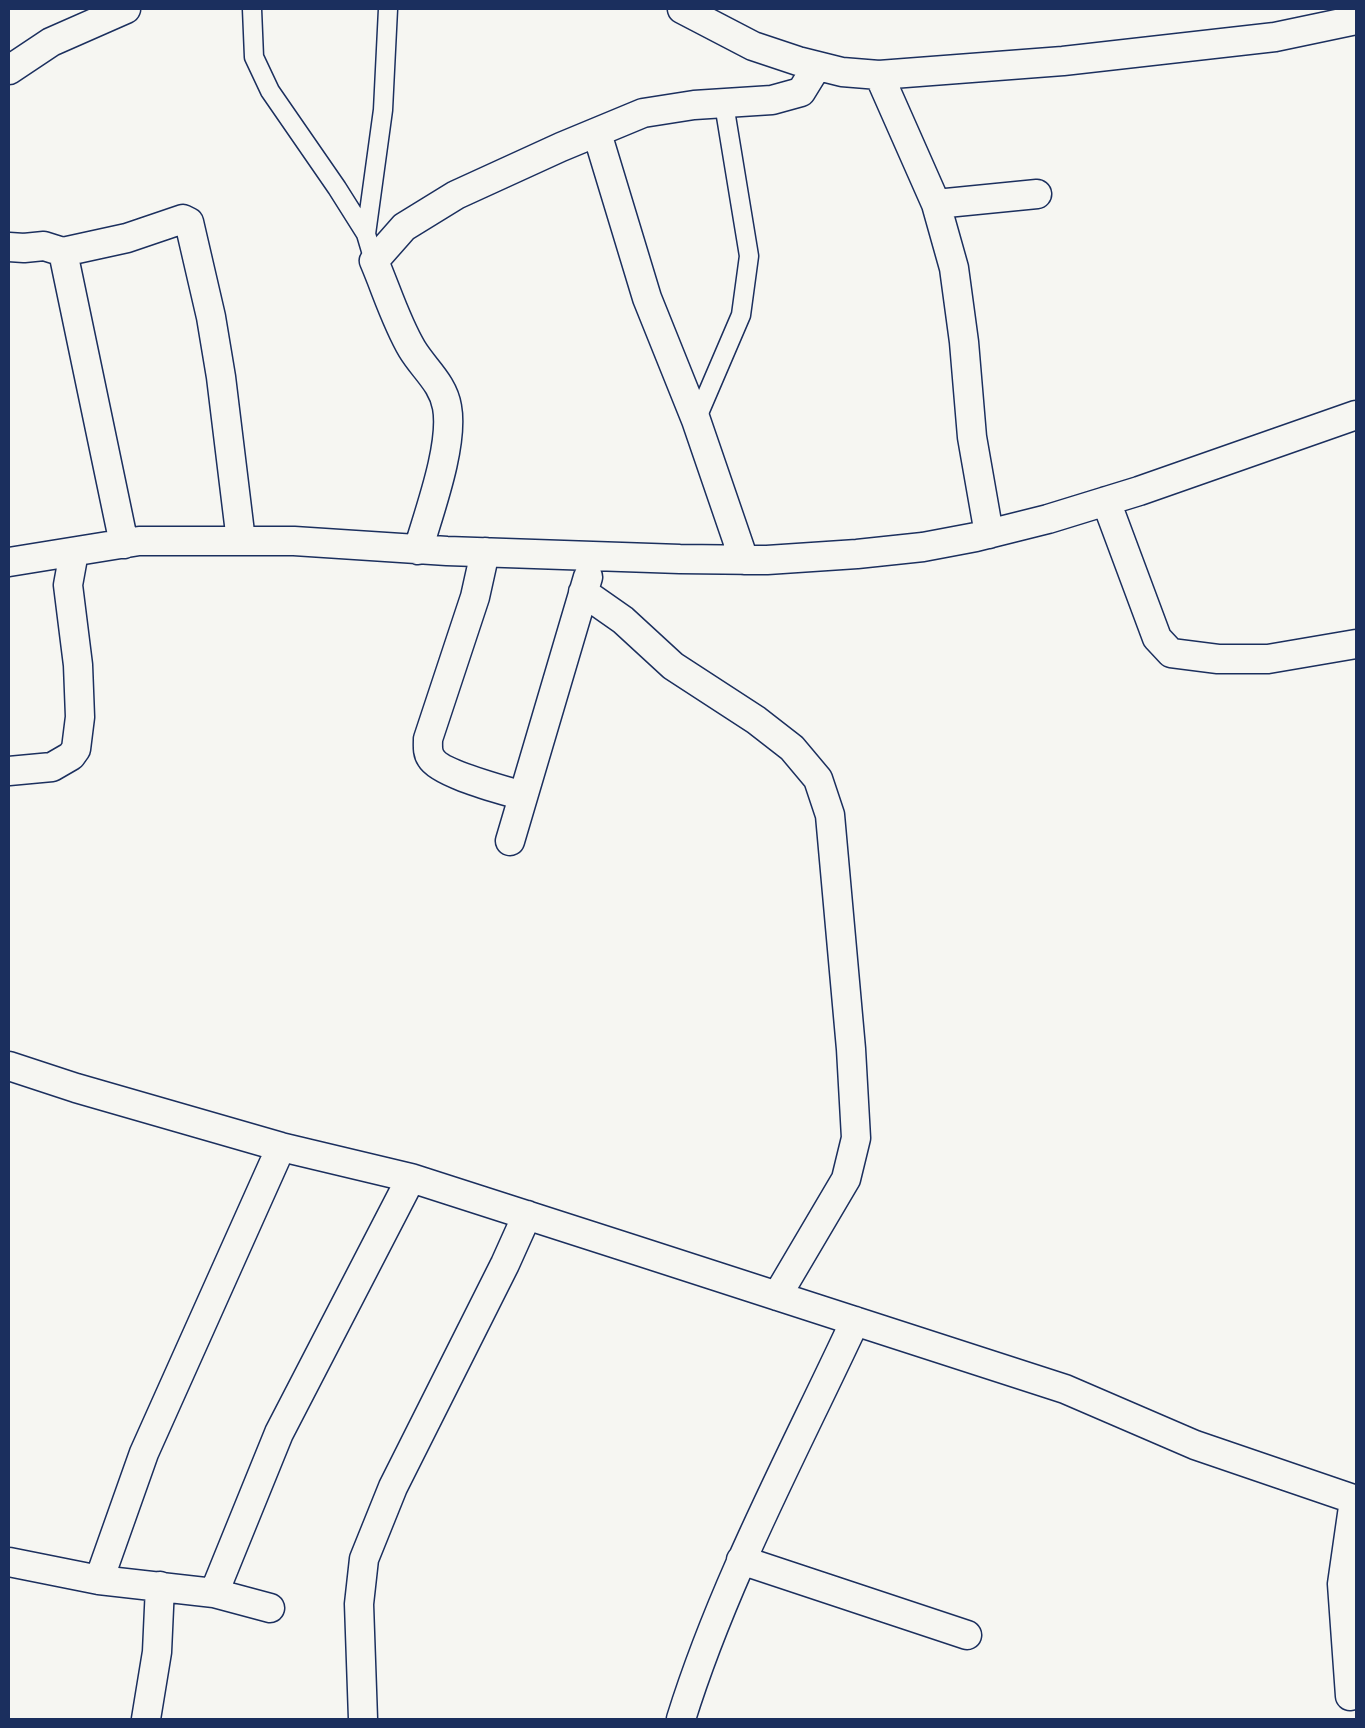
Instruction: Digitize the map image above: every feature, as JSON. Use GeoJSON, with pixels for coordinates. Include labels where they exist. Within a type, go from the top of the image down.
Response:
{"type":"FeatureCollection","features":[{"type":"Feature","properties":{"kind":"street"},"geometry":{"type":"LineString","coordinates":[[9,70],[52,42],[81,17],[126,9]]}},
{"type":"Feature","properties":{"kind":"street"},"geometry":{"type":"LineString","coordinates":[[682,9],[753,46],[842,72],[879,75],[1063,61],[1275,36],[1356,20]]}},
{"type":"Feature","properties":{"kind":"street"},"geometry":{"type":"LineString","coordinates":[[418,550],[447,442],[447,408],[440,388],[430,370],[412,349],[374,261],[404,227],[456,195],[597,132],[643,113],[694,104],[724,104],[772,100],[801,92],[817,66]]}},
{"type":"Feature","properties":{"kind":"street"},"geometry":{"type":"LineString","coordinates":[[879,75],[936,204],[954,268],[964,342],[972,437],[989,534]]}},
{"type":"Feature","properties":{"kind":"street"},"geometry":{"type":"LineString","coordinates":[[597,132],[647,298],[696,420],[744,560]]}},
{"type":"Feature","properties":{"kind":"street"},"geometry":{"type":"LineString","coordinates":[[936,204],[1037,194]]}},
{"type":"Feature","properties":{"kind":"street"},"geometry":{"type":"LineString","coordinates":[[9,247],[44,246],[63,252],[127,238],[183,219],[189,222],[197,251],[215,343],[241,541]]}},
{"type":"Feature","properties":{"kind":"street"},"geometry":{"type":"LineString","coordinates":[[63,252],[124,544]]}},
{"type":"Feature","properties":{"kind":"street"},"geometry":{"type":"LineString","coordinates":[[9,562],[139,541],[294,541],[418,550],[744,560],[857,554],[923,547],[1048,520],[1356,415]]}},
{"type":"Feature","properties":{"kind":"street"},"geometry":{"type":"LineString","coordinates":[[1106,501],[1157,638],[1171,653],[1218,659],[1268,659],[1356,644]]}},
{"type":"Feature","properties":{"kind":"street"},"geometry":{"type":"LineString","coordinates":[[9,772],[52,767],[71,756],[76,749],[80,717],[78,665],[68,585],[74,552]]}},
{"type":"Feature","properties":{"kind":"street"},"geometry":{"type":"LineString","coordinates":[[485,552],[475,597],[428,739],[428,750],[435,763],[466,778],[523,796]]}},
{"type":"Feature","properties":{"kind":"street"},"geometry":{"type":"LineString","coordinates":[[510,841],[594,556]]}},
{"type":"Feature","properties":{"kind":"street"},"geometry":{"type":"LineString","coordinates":[[583,592],[623,620],[673,666],[756,720],[792,748],[818,778],[830,815],[851,1049],[856,1138],[846,1180],[777,1296]]}},
{"type":"Feature","properties":{"kind":"street"},"geometry":{"type":"LineString","coordinates":[[9,1066],[76,1088],[281,1147],[411,1178],[527,1215],[1065,1389],[1195,1445],[1355,1500],[1342,1584],[1350,1696]]}},
{"type":"Feature","properties":{"kind":"street"},"geometry":{"type":"LineString","coordinates":[[99,1580],[144,1453],[281,1147]]}},
{"type":"Feature","properties":{"kind":"street"},"geometry":{"type":"LineString","coordinates":[[214,1593],[279,1433],[411,1178]]}},
{"type":"Feature","properties":{"kind":"street"},"geometry":{"type":"LineString","coordinates":[[362,1719],[359,1604],[364,1559],[393,1487],[505,1264],[527,1215]]}},
{"type":"Feature","properties":{"kind":"street"},"geometry":{"type":"LineString","coordinates":[[681,1719],[699,1661],[741,1560],[855,1321]]}},
{"type":"Feature","properties":{"kind":"street"},"geometry":{"type":"LineString","coordinates":[[741,1560],[967,1635]]}},
{"type":"Feature","properties":{"kind":"street"},"geometry":{"type":"LineString","coordinates":[[9,1562],[99,1580],[214,1593],[270,1608]]}},
{"type":"Feature","properties":{"kind":"street"},"geometry":{"type":"LineString","coordinates":[[146,1719],[157,1652],[160,1586]]}},
{"type":"Feature","properties":{"kind":"lane"},"geometry":{"type":"LineString","coordinates":[[252,9],[254,57],[270,90],[366,234],[374,261]]}},
{"type":"Feature","properties":{"kind":"lane"},"geometry":{"type":"LineString","coordinates":[[366,234],[382,110],[388,9]]}},
{"type":"Feature","properties":{"kind":"lane"},"geometry":{"type":"LineString","coordinates":[[696,420],[741,315],[749,256],[724,104]]}}]}
